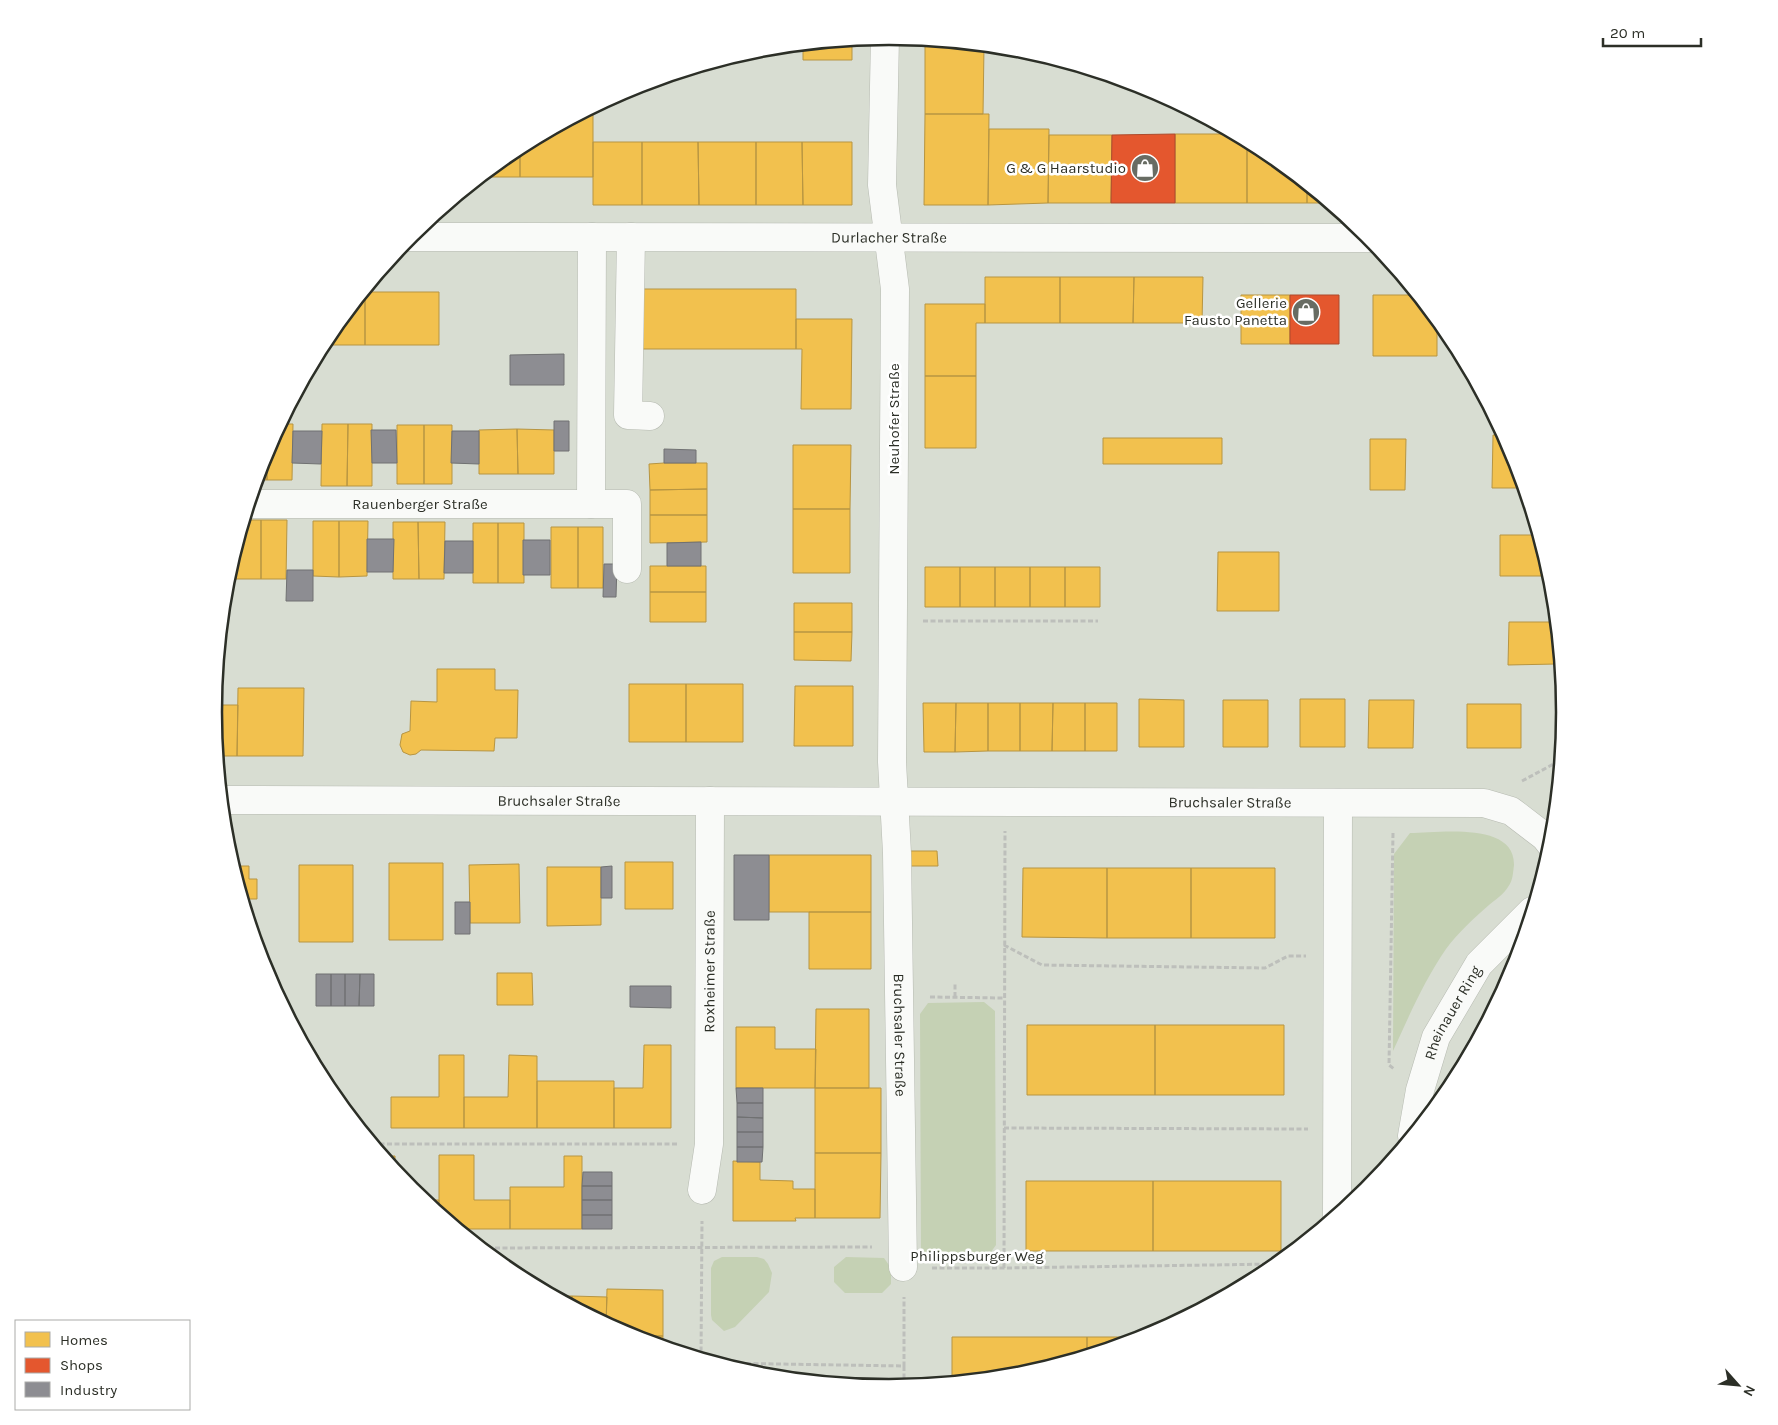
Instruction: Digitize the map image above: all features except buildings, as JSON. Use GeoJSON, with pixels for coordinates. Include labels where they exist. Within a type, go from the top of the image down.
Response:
{"type":"FeatureCollection","features":[{"type":"Feature","properties":{"kind":"street","name":"Neuhofer Straße"},"geometry":{"type":"LineString","coordinates":[[885,45],[882,185],[895,289],[892,622],[892,762],[894,802]]}},
{"type":"Feature","properties":{"kind":"street","name":"Durlacher Straße"},"geometry":{"type":"LineString","coordinates":[[421,237],[1358,238]]}},
{"type":"Feature","properties":{"kind":"street"},"geometry":{"type":"LineString","coordinates":[[591,504],[592,237]]}},
{"type":"Feature","properties":{"kind":"street"},"geometry":{"type":"LineString","coordinates":[[631,237],[628,415],[650,416]]}},
{"type":"Feature","properties":{"kind":"street","name":"Rauenberger Straße"},"geometry":{"type":"LineString","coordinates":[[255,504],[628,504],[627,569]]}},
{"type":"Feature","properties":{"kind":"street","name":"Bruchsaler Straße"},"geometry":{"type":"LineString","coordinates":[[227,800],[1484,803],[1511,811],[1545,837]]}},
{"type":"Feature","properties":{"kind":"street","name":"Roxheimer Straße"},"geometry":{"type":"LineString","coordinates":[[702,1190],[709,1144],[710,801]]}},
{"type":"Feature","properties":{"kind":"street","name":"Bruchsaler Straße"},"geometry":{"type":"LineString","coordinates":[[894,802],[897,853],[903,1257]]}},
{"type":"Feature","properties":{"kind":"street"},"geometry":{"type":"LineString","coordinates":[[1337,1206],[1338,803]]}},
{"type":"Feature","properties":{"kind":"street","name":"Rheinauer Ring"},"geometry":{"type":"LineString","coordinates":[[1414,1125],[1420,1090],[1436,1036],[1479,964],[1524,919]]}},
{"type":"Feature","properties":{"kind":"path"},"geometry":{"type":"LineString","coordinates":[[892,622],[1098,621]]}},
{"type":"Feature","properties":{"kind":"path"},"geometry":{"type":"LineString","coordinates":[[1004,1268],[1006,802]]}},
{"type":"Feature","properties":{"kind":"path"},"geometry":{"type":"LineString","coordinates":[[1394,802],[1389,1065],[1420,1090]]}},
{"type":"Feature","properties":{"kind":"path"},"geometry":{"type":"LineString","coordinates":[[1004,945],[1042,964],[1264,968],[1288,956],[1338,957]]}},
{"type":"Feature","properties":{"kind":"path"},"geometry":{"type":"LineString","coordinates":[[954,997],[955,983]]}},
{"type":"Feature","properties":{"kind":"path"},"geometry":{"type":"LineString","coordinates":[[899,997],[1004,998]]}},
{"type":"Feature","properties":{"kind":"path"},"geometry":{"type":"LineString","coordinates":[[1004,1128],[1337,1129]]}},
{"type":"Feature","properties":{"kind":"path"},"geometry":{"type":"LineString","coordinates":[[380,1144],[709,1144]]}},
{"type":"Feature","properties":{"kind":"path"},"geometry":{"type":"LineString","coordinates":[[491,1248],[702,1248],[903,1257]]}},
{"type":"Feature","properties":{"kind":"path"},"geometry":{"type":"LineString","coordinates":[[701,1353],[702,1248]]}},
{"type":"Feature","properties":{"kind":"path","name":"Philippsburger Weg"},"geometry":{"type":"LineString","coordinates":[[904,1380],[903,1257],[1004,1268],[1265,1264]]}},
{"type":"Feature","properties":{"kind":"path"},"geometry":{"type":"LineString","coordinates":[[748,1364],[904,1366]]}},
{"type":"Feature","properties":{"kind":"green space"},"geometry":{"type":"Polygon","coordinates":[[[1473,832],[1489,836],[1502,841],[1511,851],[1514,865],[1510,885],[1461,932],[1438,961],[1417,999],[1393,1051],[1394,854],[1410,833],[1473,832]]]}},
{"type":"Feature","properties":{"kind":"green space"},"geometry":{"type":"Polygon","coordinates":[[[984,1002],[995,1011],[996,1245],[986,1259],[932,1258],[921,1252],[920,1014],[928,1003],[984,1002]]]}},
{"type":"Feature","properties":{"kind":"green space"},"geometry":{"type":"Polygon","coordinates":[[[722,1257],[757,1257],[764,1259],[772,1273],[769,1292],[735,1327],[724,1331],[712,1320],[711,1315],[711,1268],[714,1261],[722,1257]]]}},
{"type":"Feature","properties":{"kind":"green space"},"geometry":{"type":"Polygon","coordinates":[[[846,1257],[884,1258],[891,1268],[891,1284],[882,1293],[845,1293],[834,1282],[834,1267],[846,1257]]]}},
{"type":"Feature","properties":{"kind":"place","name":"G & G Haarstudio"},"geometry":{"type":"Point","coordinates":[1145,168]}},
{"type":"Feature","properties":{"kind":"place","name":"Gellerie Fausto Panetta"},"geometry":{"type":"Point","coordinates":[1306,312]}}]}
